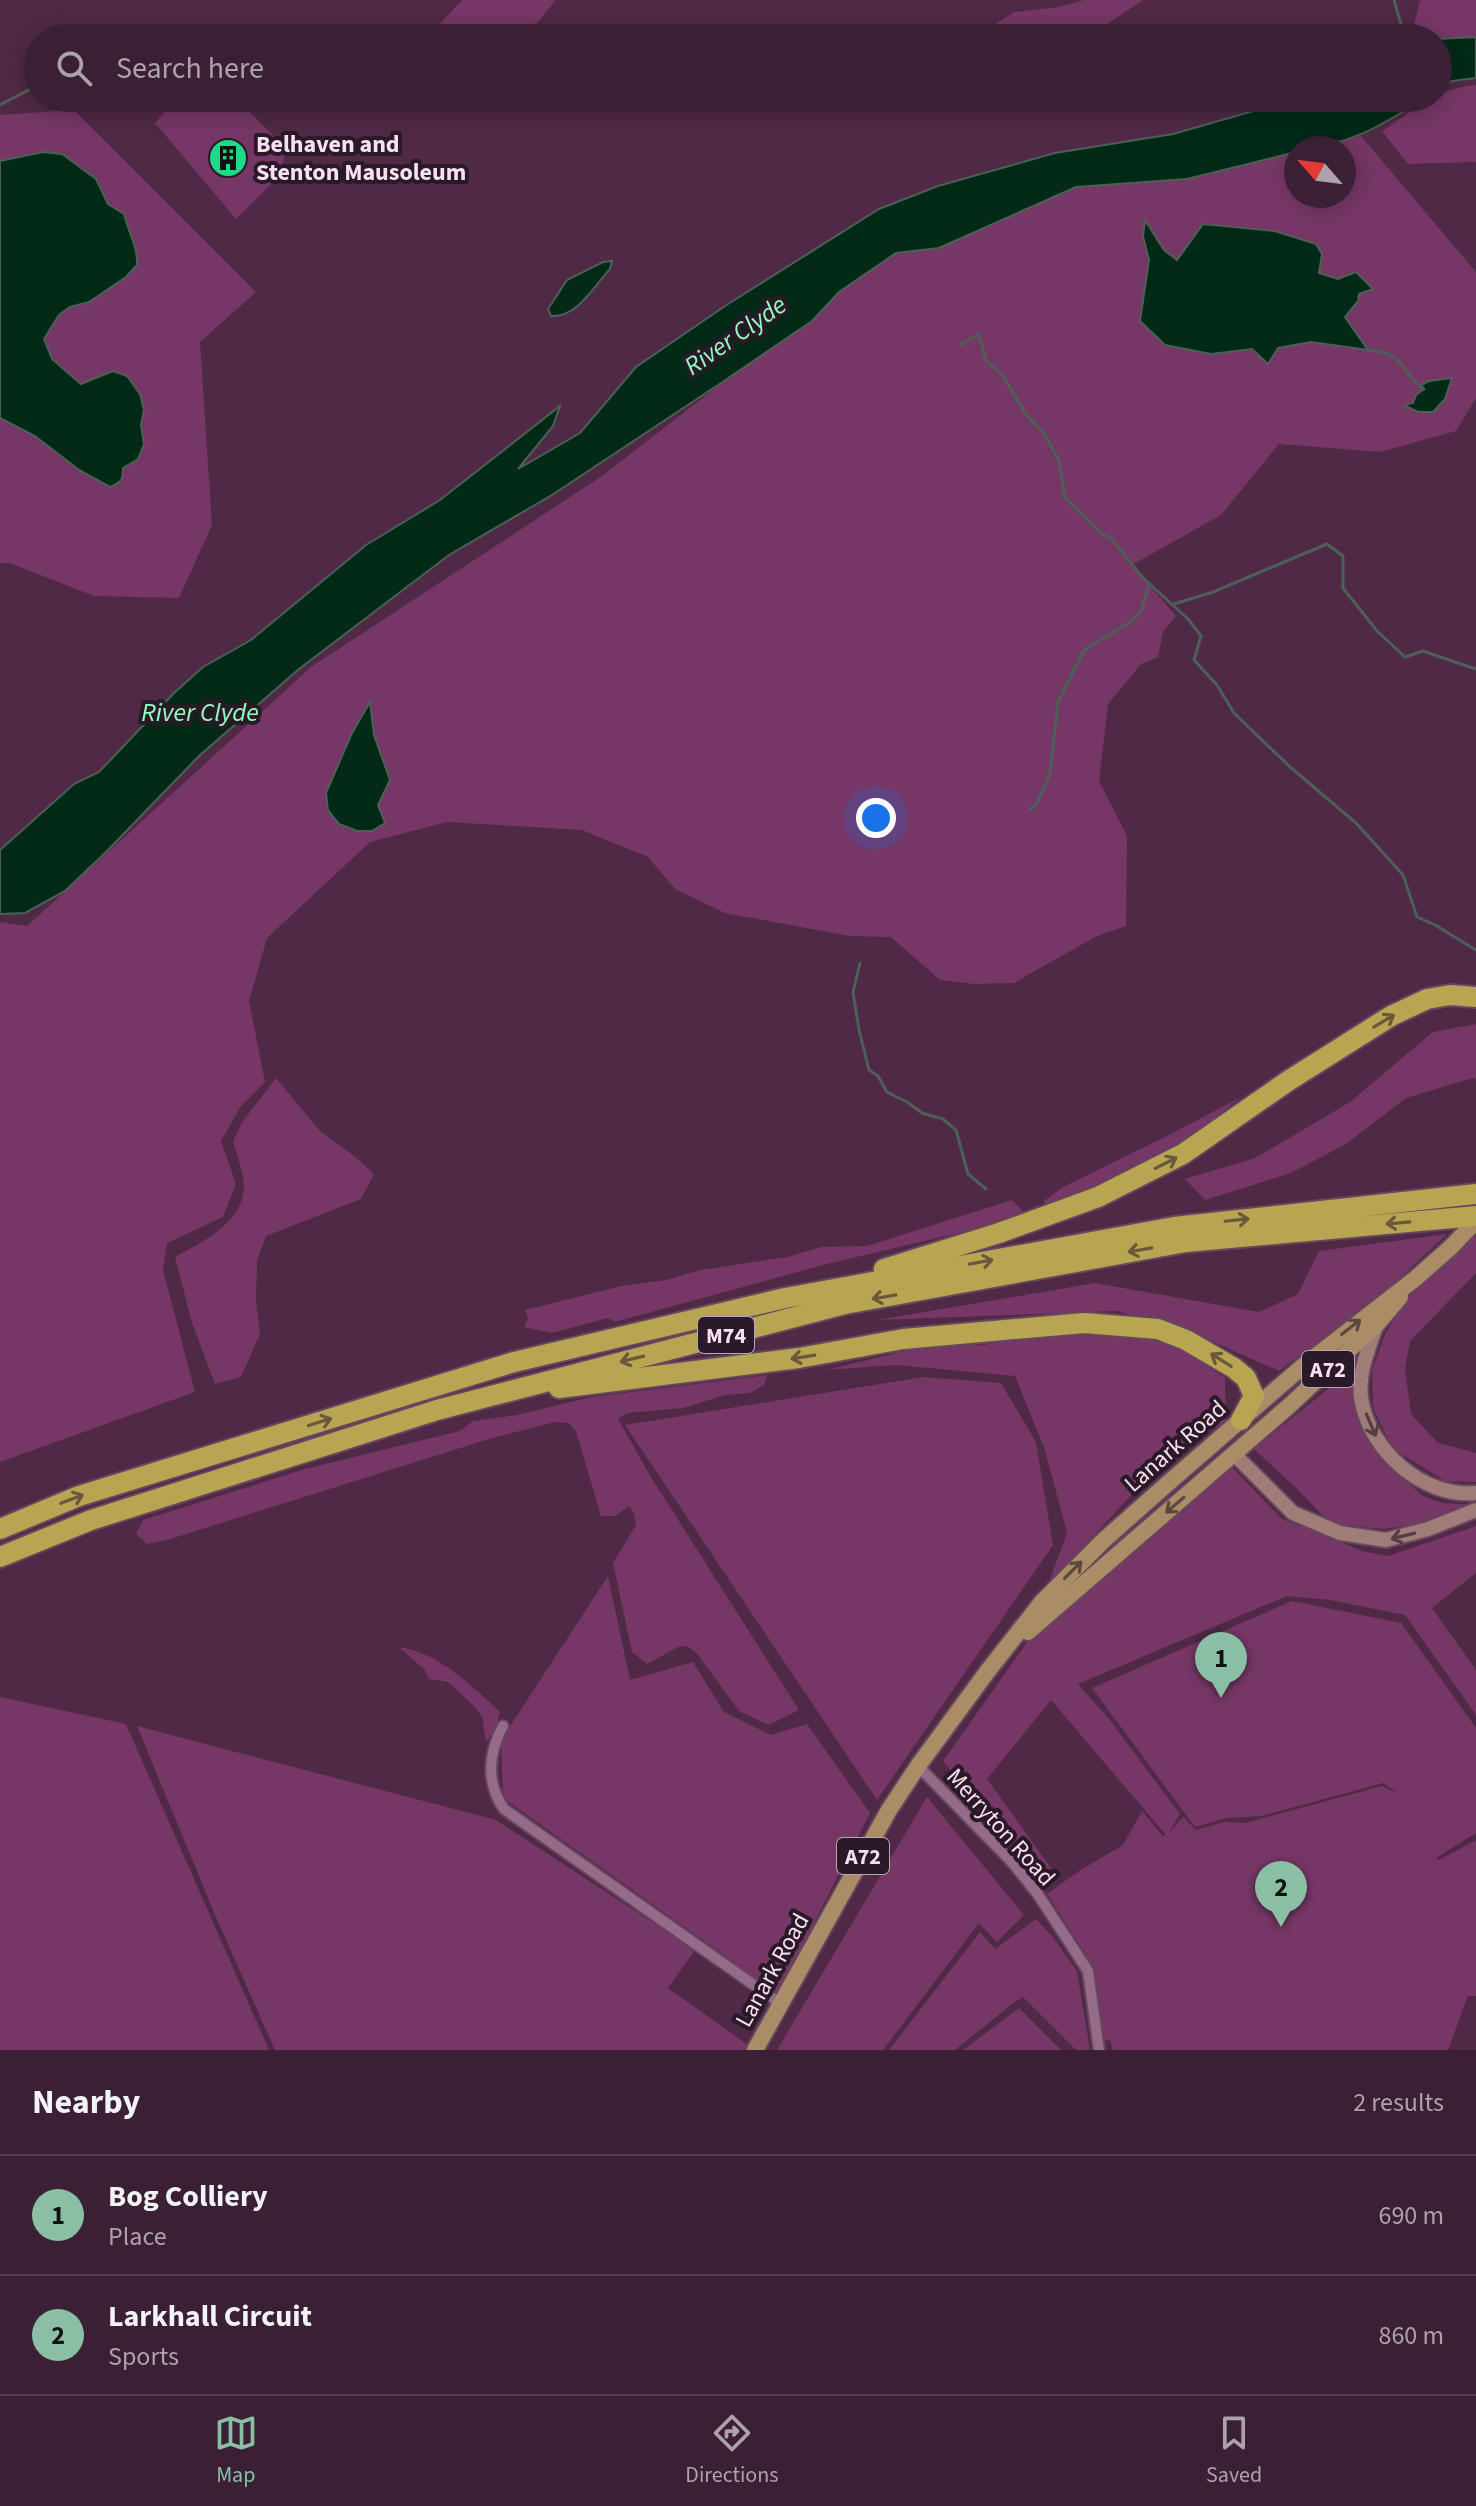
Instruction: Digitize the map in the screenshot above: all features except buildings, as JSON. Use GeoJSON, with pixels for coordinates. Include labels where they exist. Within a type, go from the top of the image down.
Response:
{"type":"FeatureCollection","features":[{"type":"Feature","properties":{"kind":"highway","name":"M74"},"geometry":{"type":"LineString","coordinates":[[804,1294],[999,1233],[1098,1197],[1183,1154],[1288,1081],[1391,1016],[1427,999],[1450,995],[1476,997]]}},
{"type":"Feature","properties":{"kind":"highway","name":"M74"},"geometry":{"type":"LineString","coordinates":[[0,1529],[79,1496],[514,1362],[804,1294],[1174,1227],[1476,1194]]}},
{"type":"Feature","properties":{"kind":"highway","name":"M74"},"geometry":{"type":"LineString","coordinates":[[0,1557],[91,1520],[473,1400],[845,1304],[1186,1242],[1476,1218]]}},
{"type":"Feature","properties":{"kind":"highway","name":"M74"},"geometry":{"type":"LineString","coordinates":[[473,1400],[799,1358],[903,1339],[1084,1323],[1158,1329],[1200,1347],[1270,1395]]}},
{"type":"Feature","properties":{"kind":"highway"},"geometry":{"type":"LineString","coordinates":[[1235,1425],[1254,1396],[1246,1378]]}},
{"type":"Feature","properties":{"kind":"main road","name":"Lanark Road"},"geometry":{"type":"LineString","coordinates":[[755,2050],[873,1837],[918,1766],[1042,1602],[1094,1550],[1235,1425],[1344,1333],[1416,1278],[1451,1247],[1476,1218]]}},
{"type":"Feature","properties":{"kind":"main road","name":"Lanark Road"},"geometry":{"type":"LineString","coordinates":[[987,1672],[1047,1614],[1235,1455],[1377,1324],[1416,1278]]}},
{"type":"Feature","properties":{"kind":"main road","name":"A72"},"geometry":{"type":"LineString","coordinates":[[1270,1395],[1285,1399],[1363,1337]]}},
{"type":"Feature","properties":{"kind":"main road"},"geometry":{"type":"LineString","coordinates":[[1235,1425],[1235,1455]]}},
{"type":"Feature","properties":{"kind":"street"},"geometry":{"type":"LineString","coordinates":[[1377,1324],[1364,1361],[1361,1397],[1372,1432],[1396,1465],[1436,1489],[1459,1495],[1476,1493]]}},
{"type":"Feature","properties":{"kind":"street"},"geometry":{"type":"LineString","coordinates":[[1235,1455],[1293,1513],[1340,1533],[1386,1540],[1428,1529],[1476,1510]]}},
{"type":"Feature","properties":{"kind":"street"},"geometry":{"type":"LineString","coordinates":[[503,1726],[490,1764],[494,1795],[504,1809],[781,2004]]}},
{"type":"Feature","properties":{"kind":"street","name":"Merryton Road"},"geometry":{"type":"LineString","coordinates":[[918,1766],[1012,1862],[1037,1893],[1088,1971],[1099,2050]]}},
{"type":"Feature","properties":{"kind":"shaded area"},"geometry":{"type":"Polygon","coordinates":[[[462,0],[556,0],[535,24],[439,24],[462,0]]]}},
{"type":"Feature","properties":{"kind":"shaded area"},"geometry":{"type":"Polygon","coordinates":[[[1084,0],[1143,0],[1108,24],[996,24],[1014,12],[1059,7],[1084,0]]]}},
{"type":"Feature","properties":{"kind":"shaded area"},"geometry":{"type":"Polygon","coordinates":[[[1420,0],[1476,0],[1476,38],[1452,39],[1452,24],[1414,24],[1420,0]]]}},
{"type":"Feature","properties":{"kind":"shaded area"},"geometry":{"type":"Polygon","coordinates":[[[1476,85],[1476,162],[1408,164],[1382,131],[1409,112],[1452,112],[1452,90],[1476,85]]]}},
{"type":"Feature","properties":{"kind":"shaded area"},"geometry":{"type":"Polygon","coordinates":[[[76,112],[256,292],[200,342],[212,525],[179,598],[94,596],[10,563],[0,563],[0,115],[76,112]]]}},
{"type":"Feature","properties":{"kind":"shaded area"},"geometry":{"type":"Polygon","coordinates":[[[165,112],[249,112],[285,147],[282,173],[236,219],[155,123],[165,112]]]}},
{"type":"Feature","properties":{"kind":"shaded area"},"geometry":{"type":"Polygon","coordinates":[[[1361,136],[1476,272],[1476,398],[1456,431],[1380,452],[1279,444],[1221,515],[1132,565],[1176,616],[1163,632],[1158,657],[1141,664],[1108,704],[1099,781],[1127,836],[1126,926],[1095,937],[1014,983],[974,984],[940,980],[891,937],[849,936],[725,913],[675,889],[648,857],[582,830],[447,822],[370,842],[267,938],[249,1001],[265,1082],[241,1106],[221,1141],[236,1184],[223,1217],[167,1243],[163,1270],[195,1392],[0,1462],[0,922],[27,926],[311,667],[602,476],[839,292],[896,253],[1076,187],[1197,177],[1284,155],[1284,208],[1356,208],[1356,137],[1361,136]]]}},
{"type":"Feature","properties":{"kind":"shaded area"},"geometry":{"type":"Polygon","coordinates":[[[1476,1024],[1476,1080],[1473,1078],[1406,1098],[1346,1144],[1291,1173],[1205,1200],[1185,1179],[1255,1158],[1350,1102],[1433,1032],[1476,1024]]]}},
{"type":"Feature","properties":{"kind":"shaded area"},"geometry":{"type":"Polygon","coordinates":[[[276,1078],[320,1131],[374,1174],[361,1199],[266,1236],[257,1261],[256,1301],[260,1334],[241,1377],[215,1384],[192,1323],[175,1257],[215,1233],[239,1207],[244,1183],[233,1141],[243,1121],[276,1078]]]}},
{"type":"Feature","properties":{"kind":"shaded area"},"geometry":{"type":"Polygon","coordinates":[[[1241,1097],[1173,1146],[1098,1186],[1046,1208],[1044,1201],[1063,1187],[1241,1097]]]}},
{"type":"Feature","properties":{"kind":"shaded area"},"geometry":{"type":"Polygon","coordinates":[[[1012,1200],[1024,1212],[967,1231],[827,1264],[615,1322],[608,1318],[551,1333],[524,1327],[528,1319],[525,1310],[621,1286],[788,1257],[821,1247],[867,1246],[1012,1200]]]}},
{"type":"Feature","properties":{"kind":"shaded area"},"geometry":{"type":"Polygon","coordinates":[[[1447,1234],[1386,1291],[1279,1371],[1191,1332],[1117,1311],[877,1320],[1095,1283],[1259,1312],[1298,1294],[1319,1251],[1447,1234]]]}},
{"type":"Feature","properties":{"kind":"shaded area"},"geometry":{"type":"Polygon","coordinates":[[[1476,1234],[1476,1273],[1410,1341],[1405,1369],[1411,1414],[1438,1443],[1476,1453],[1476,1482],[1445,1481],[1392,1448],[1373,1408],[1372,1370],[1385,1334],[1411,1293],[1470,1235],[1476,1234]]]}},
{"type":"Feature","properties":{"kind":"shaded area"},"geometry":{"type":"Polygon","coordinates":[[[1109,1333],[1168,1339],[1225,1378],[1226,1423],[1204,1434],[1180,1458],[1144,1481],[1036,1599],[1048,1585],[1067,1533],[1044,1447],[1015,1376],[896,1365],[826,1370],[925,1346],[983,1345],[1051,1334],[1109,1333]]]}},
{"type":"Feature","properties":{"kind":"shaded area"},"geometry":{"type":"Polygon","coordinates":[[[1368,1339],[1357,1395],[1380,1453],[1421,1495],[1442,1503],[1476,1505],[1412,1525],[1382,1529],[1330,1523],[1254,1449],[1330,1387],[1368,1339]]]}},
{"type":"Feature","properties":{"kind":"shaded area"},"geometry":{"type":"Polygon","coordinates":[[[767,1375],[764,1385],[750,1393],[725,1395],[683,1408],[627,1413],[618,1419],[651,1477],[799,1710],[769,1725],[739,1711],[689,1647],[680,1646],[647,1664],[632,1652],[613,1563],[636,1525],[634,1513],[629,1506],[615,1516],[601,1516],[576,1431],[569,1423],[555,1422],[489,1439],[167,1540],[147,1544],[136,1534],[143,1520],[305,1469],[460,1431],[473,1421],[517,1415],[591,1397],[767,1375]]]}},
{"type":"Feature","properties":{"kind":"shaded area"},"geometry":{"type":"Polygon","coordinates":[[[923,1377],[1001,1383],[1036,1442],[1053,1545],[877,1800],[625,1425],[923,1377]]]}},
{"type":"Feature","properties":{"kind":"shaded area"},"geometry":{"type":"Polygon","coordinates":[[[1231,1466],[1282,1519],[1362,1551],[1388,1556],[1476,1526],[1476,1573],[1432,1608],[1476,1670],[1476,1715],[1405,1615],[1330,1600],[1287,1596],[1078,1684],[1109,1719],[1180,1814],[1168,1834],[1183,1817],[1196,1830],[1224,1822],[1245,1823],[1382,1786],[1399,1794],[1383,1783],[1262,1816],[1227,1818],[1195,1827],[1092,1688],[1292,1601],[1401,1623],[1476,1728],[1476,1833],[1436,1858],[1439,1860],[1476,1840],[1476,1996],[1468,1996],[1448,2050],[1113,2050],[1110,2040],[1103,2041],[1093,1966],[1047,1894],[1123,1845],[1142,1811],[1163,1836],[1166,1835],[1051,1700],[987,1779],[1051,1868],[1034,1880],[943,1761],[1047,1614],[1231,1466]]]}},
{"type":"Feature","properties":{"kind":"shaded area"},"geometry":{"type":"Polygon","coordinates":[[[608,1576],[630,1680],[693,1662],[724,1712],[771,1735],[807,1724],[870,1813],[777,1996],[503,1798],[501,1740],[608,1576]]]}},
{"type":"Feature","properties":{"kind":"shaded area"},"geometry":{"type":"Polygon","coordinates":[[[399,1647],[441,1663],[500,1712],[496,1729],[486,1742],[482,1717],[475,1707],[448,1682],[429,1679],[425,1670],[399,1647]]]}},
{"type":"Feature","properties":{"kind":"shaded area"},"geometry":{"type":"Polygon","coordinates":[[[0,1697],[126,1724],[269,2050],[0,2050],[0,1697]]]}},
{"type":"Feature","properties":{"kind":"shaded area"},"geometry":{"type":"Polygon","coordinates":[[[137,1726],[496,1820],[695,1950],[668,1988],[748,2045],[745,2050],[275,2050],[137,1726]]]}},
{"type":"Feature","properties":{"kind":"shaded area"},"geometry":{"type":"Polygon","coordinates":[[[927,1797],[1024,1915],[997,1942],[979,1923],[883,2050],[777,2050],[927,1797]]]}},
{"type":"Feature","properties":{"kind":"shaded area"},"geometry":{"type":"Polygon","coordinates":[[[1036,1919],[1077,1971],[1090,2050],[1076,2050],[1023,1997],[955,2050],[889,2050],[980,1932],[995,1949],[1036,1919]]]}},
{"type":"Feature","properties":{"kind":"shaded area"},"geometry":{"type":"Polygon","coordinates":[[[1019,2008],[1061,2050],[963,2050],[1019,2008]]]}},
{"type":"Feature","properties":{"kind":"water"},"geometry":{"type":"Polygon","coordinates":[[[1476,37],[1476,78],[1452,81],[1452,38],[1476,37]]]}},
{"type":"Feature","properties":{"kind":"water","name":"River Clyde"},"geometry":{"type":"Polygon","coordinates":[[[1250,112],[1402,112],[1356,136],[1284,136],[1284,155],[1187,179],[1076,187],[939,248],[896,253],[839,292],[812,321],[721,383],[552,495],[449,555],[299,669],[199,756],[65,891],[25,913],[0,914],[0,850],[74,784],[99,772],[203,667],[251,640],[366,545],[440,500],[560,406],[553,426],[518,469],[580,433],[636,367],[728,304],[879,209],[938,186],[1055,153],[1173,134],[1250,112]]]}},
{"type":"Feature","properties":{"kind":"water"},"geometry":{"type":"Polygon","coordinates":[[[43,152],[62,154],[96,179],[108,204],[124,214],[136,252],[137,265],[126,277],[89,302],[70,307],[59,315],[44,339],[52,359],[81,384],[113,371],[127,376],[140,394],[144,410],[141,425],[144,444],[138,459],[123,468],[121,480],[110,487],[79,470],[35,436],[0,418],[0,161],[43,152]]]}},
{"type":"Feature","properties":{"kind":"water"},"geometry":{"type":"Polygon","coordinates":[[[1145,220],[1164,250],[1177,260],[1203,224],[1275,231],[1316,244],[1322,254],[1319,273],[1338,279],[1356,272],[1373,289],[1359,294],[1358,301],[1345,317],[1368,350],[1311,342],[1278,348],[1268,364],[1252,349],[1211,354],[1165,345],[1140,321],[1149,260],[1143,236],[1145,220]]]}},
{"type":"Feature","properties":{"kind":"water"},"geometry":{"type":"Polygon","coordinates":[[[612,261],[610,269],[577,306],[569,312],[551,316],[548,309],[567,280],[603,262],[612,261]]]}},
{"type":"Feature","properties":{"kind":"water"},"geometry":{"type":"Polygon","coordinates":[[[1452,378],[1445,399],[1433,412],[1418,412],[1404,405],[1413,403],[1416,395],[1424,389],[1421,385],[1452,378]]]}},
{"type":"Feature","properties":{"kind":"water"},"geometry":{"type":"Polygon","coordinates":[[[370,702],[374,735],[390,780],[378,805],[385,823],[372,831],[357,831],[339,824],[328,810],[326,793],[352,733],[370,702]]]}},
{"type":"Feature","properties":{"kind":"waterway"},"geometry":{"type":"LineString","coordinates":[[1394,0],[1401,24]]}},
{"type":"Feature","properties":{"kind":"waterway"},"geometry":{"type":"LineString","coordinates":[[0,105],[24,92]]}},
{"type":"Feature","properties":{"kind":"waterway"},"geometry":{"type":"LineString","coordinates":[[960,345],[979,334],[986,361],[1003,376],[1059,460],[1065,498],[1102,534],[1111,538],[1142,577],[1188,619],[1201,636],[1194,660],[1217,685],[1234,713],[1289,766],[1356,823],[1403,875],[1417,917],[1476,950]]}},
{"type":"Feature","properties":{"kind":"waterway"},"geometry":{"type":"LineString","coordinates":[[1368,350],[1397,359],[1424,389]]}},
{"type":"Feature","properties":{"kind":"waterway"},"geometry":{"type":"LineString","coordinates":[[1174,604],[1213,592],[1327,544],[1343,556],[1343,588],[1377,631],[1405,657],[1423,651],[1476,669]]}},
{"type":"Feature","properties":{"kind":"waterway"},"geometry":{"type":"LineString","coordinates":[[1030,809],[1037,803],[1050,773],[1058,702],[1084,650],[1132,621],[1141,611],[1149,585]]}},
{"type":"Feature","properties":{"kind":"waterway"},"geometry":{"type":"LineString","coordinates":[[860,963],[853,992],[869,1070],[878,1076],[887,1092],[922,1113],[943,1119],[956,1130],[968,1174],[986,1189]]}},
{"type":"Feature","properties":{"kind":"place","name":"Belhaven and Stenton Mausoleum"},"geometry":{"type":"Point","coordinates":[228,158]}},
{"type":"Feature","properties":{"kind":"place","name":"Bog Colliery"},"geometry":{"type":"Point","coordinates":[1221,1698]}},
{"type":"Feature","properties":{"kind":"place","name":"Larkhall Circuit"},"geometry":{"type":"Point","coordinates":[1281,1927]}}]}
